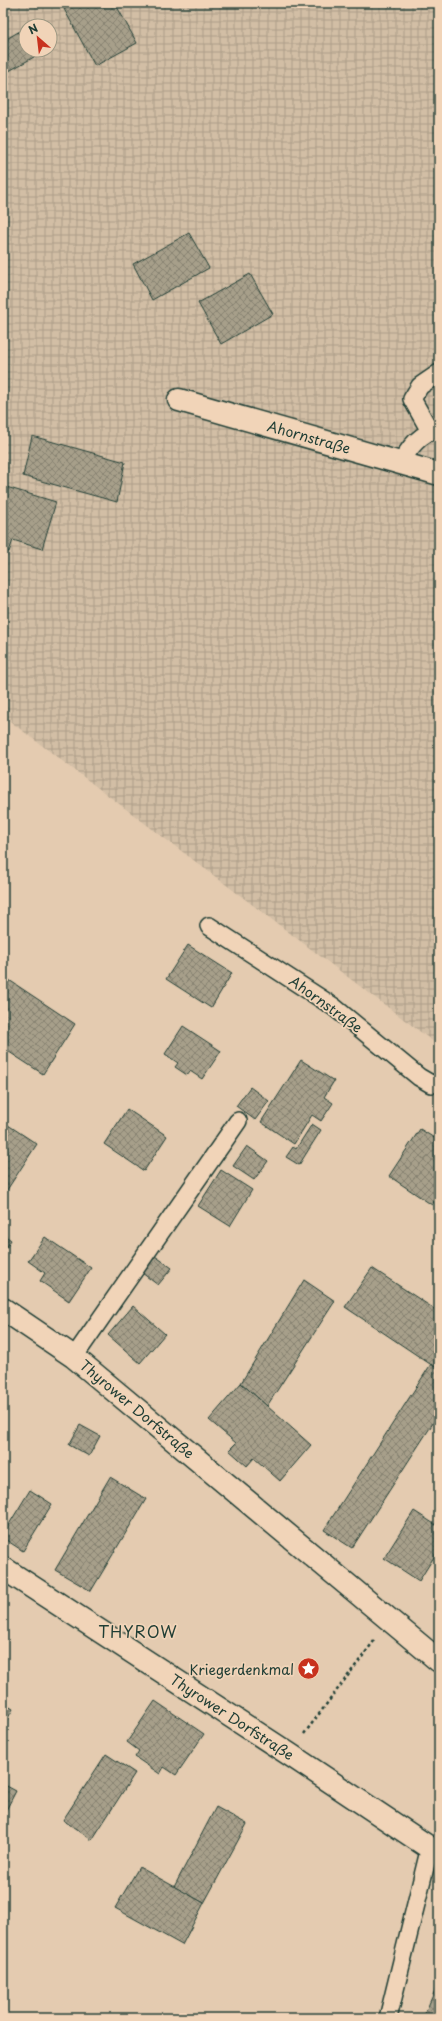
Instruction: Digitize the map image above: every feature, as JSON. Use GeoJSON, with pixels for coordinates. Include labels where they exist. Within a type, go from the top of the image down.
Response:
{"type":"FeatureCollection","features":[{"type":"Feature","properties":{"kind":"street","name":"Ahornstraße"},"geometry":{"type":"LineString","coordinates":[[179,400],[439,474]]}},
{"type":"Feature","properties":{"kind":"street","name":"Thyrower Dorfstraße"},"geometry":{"type":"LineString","coordinates":[[3,1309],[74,1357],[439,1661]]}},
{"type":"Feature","properties":{"kind":"street","name":"Thyrower Dorfstraße"},"geometry":{"type":"LineString","coordinates":[[3,1568],[434,1850]]}},
{"type":"Feature","properties":{"kind":"lane"},"geometry":{"type":"LineString","coordinates":[[402,464],[404,456],[412,446],[434,430],[412,399],[420,386],[439,373]]}},
{"type":"Feature","properties":{"kind":"lane","name":"Ahornstraße"},"geometry":{"type":"LineString","coordinates":[[209,926],[334,1007],[419,1077],[431,1084],[439,1083]]}},
{"type":"Feature","properties":{"kind":"lane","name":"Thyrower Dorfstraße"},"geometry":{"type":"LineString","coordinates":[[74,1357],[238,1121]]}},
{"type":"Feature","properties":{"kind":"lane"},"geometry":{"type":"LineString","coordinates":[[388,2018],[434,1850]]}},
{"type":"Feature","properties":{"kind":"path"},"geometry":{"type":"LineString","coordinates":[[289,1754],[389,1620]]}},
{"type":"Feature","properties":{"kind":"shaded area"},"geometry":{"type":"Polygon","coordinates":[[[3,3],[439,3],[439,1046],[3,716],[3,3]]]}},
{"type":"Feature","properties":{"kind":"building"},"geometry":{"type":"Polygon","coordinates":[[[75,3],[115,3],[137,43],[95,66],[64,9],[75,3]]]}},
{"type":"Feature","properties":{"kind":"building"},"geometry":{"type":"Polygon","coordinates":[[[18,32],[18,58],[32,58],[9,71],[3,60],[3,41],[18,32]]]}},
{"type":"Feature","properties":{"kind":"building"},"geometry":{"type":"Polygon","coordinates":[[[189,233],[209,268],[152,300],[133,264],[189,233]]]}},
{"type":"Feature","properties":{"kind":"building"},"geometry":{"type":"Polygon","coordinates":[[[250,274],[273,314],[221,344],[198,303],[250,274]]]}},
{"type":"Feature","properties":{"kind":"building"},"geometry":{"type":"Polygon","coordinates":[[[32,436],[125,462],[117,502],[23,476],[32,436]]]}},
{"type":"Feature","properties":{"kind":"building"},"geometry":{"type":"Polygon","coordinates":[[[3,486],[56,502],[42,549],[13,540],[9,552],[3,551],[3,486]]]}},
{"type":"Feature","properties":{"kind":"building"},"geometry":{"type":"Polygon","coordinates":[[[188,945],[232,973],[211,1008],[166,979],[188,945]]]}},
{"type":"Feature","properties":{"kind":"building"},"geometry":{"type":"Polygon","coordinates":[[[3,976],[75,1024],[43,1074],[3,1048],[3,976]]]}},
{"type":"Feature","properties":{"kind":"building"},"geometry":{"type":"Polygon","coordinates":[[[183,1026],[221,1051],[202,1079],[190,1071],[187,1075],[175,1067],[178,1063],[165,1054],[183,1026]]]}},
{"type":"Feature","properties":{"kind":"building"},"geometry":{"type":"Polygon","coordinates":[[[301,1060],[334,1081],[324,1097],[333,1103],[321,1121],[312,1115],[294,1144],[261,1122],[301,1060]]]}},
{"type":"Feature","properties":{"kind":"building"},"geometry":{"type":"Polygon","coordinates":[[[250,1087],[269,1101],[255,1120],[236,1106],[250,1087]]]}},
{"type":"Feature","properties":{"kind":"building"},"geometry":{"type":"Polygon","coordinates":[[[127,1109],[167,1136],[144,1171],[104,1144],[127,1109]]]}},
{"type":"Feature","properties":{"kind":"building"},"geometry":{"type":"Polygon","coordinates":[[[312,1124],[321,1130],[299,1165],[286,1157],[293,1147],[296,1149],[312,1124]]]}},
{"type":"Feature","properties":{"kind":"building"},"geometry":{"type":"Polygon","coordinates":[[[8,1125],[37,1144],[3,1196],[3,1132],[8,1125]]]}},
{"type":"Feature","properties":{"kind":"building"},"geometry":{"type":"Polygon","coordinates":[[[420,1129],[439,1141],[439,1194],[432,1205],[389,1176],[420,1129]]]}},
{"type":"Feature","properties":{"kind":"building"},"geometry":{"type":"Polygon","coordinates":[[[247,1146],[268,1161],[254,1180],[233,1166],[247,1146]]]}},
{"type":"Feature","properties":{"kind":"building"},"geometry":{"type":"Polygon","coordinates":[[[221,1170],[252,1190],[230,1226],[198,1206],[221,1170]]]}},
{"type":"Feature","properties":{"kind":"building"},"geometry":{"type":"Polygon","coordinates":[[[3,1234],[11,1240],[3,1253],[3,1234]]]}},
{"type":"Feature","properties":{"kind":"building"},"geometry":{"type":"Polygon","coordinates":[[[45,1237],[91,1268],[69,1301],[40,1281],[45,1273],[28,1261],[45,1237]]]}},
{"type":"Feature","properties":{"kind":"building"},"geometry":{"type":"Polygon","coordinates":[[[155,1256],[172,1268],[158,1285],[142,1273],[155,1256]]]}},
{"type":"Feature","properties":{"kind":"building"},"geometry":{"type":"Polygon","coordinates":[[[372,1268],[439,1312],[439,1370],[345,1307],[372,1268]]]}},
{"type":"Feature","properties":{"kind":"building"},"geometry":{"type":"Polygon","coordinates":[[[304,1280],[335,1301],[267,1406],[241,1383],[304,1280]]]}},
{"type":"Feature","properties":{"kind":"building"},"geometry":{"type":"Polygon","coordinates":[[[133,1306],[165,1334],[140,1363],[108,1335],[133,1306]]]}},
{"type":"Feature","properties":{"kind":"building"},"geometry":{"type":"Polygon","coordinates":[[[431,1364],[439,1370],[439,1414],[352,1548],[324,1530],[431,1364]]]}},
{"type":"Feature","properties":{"kind":"building"},"geometry":{"type":"Polygon","coordinates":[[[241,1383],[311,1445],[280,1481],[254,1458],[247,1466],[229,1450],[236,1443],[209,1420],[241,1383]]]}},
{"type":"Feature","properties":{"kind":"building"},"geometry":{"type":"Polygon","coordinates":[[[80,1425],[100,1436],[89,1456],[69,1445],[80,1425]]]}},
{"type":"Feature","properties":{"kind":"building"},"geometry":{"type":"Polygon","coordinates":[[[110,1477],[146,1499],[91,1591],[55,1570],[110,1477]]]}},
{"type":"Feature","properties":{"kind":"building"},"geometry":{"type":"Polygon","coordinates":[[[30,1490],[52,1504],[23,1551],[3,1538],[3,1534],[30,1490]]]}},
{"type":"Feature","properties":{"kind":"building"},"geometry":{"type":"Polygon","coordinates":[[[414,1511],[439,1527],[439,1549],[419,1581],[384,1558],[414,1511]]]}},
{"type":"Feature","properties":{"kind":"building"},"geometry":{"type":"Polygon","coordinates":[[[155,1701],[204,1734],[176,1775],[164,1767],[160,1774],[135,1757],[139,1751],[127,1742],[155,1701]]]}},
{"type":"Feature","properties":{"kind":"building"},"geometry":{"type":"Polygon","coordinates":[[[3,1703],[13,1709],[3,1727],[3,1703]]]}},
{"type":"Feature","properties":{"kind":"building"},"geometry":{"type":"Polygon","coordinates":[[[106,1754],[135,1773],[92,1840],[63,1820],[106,1754]]]}},
{"type":"Feature","properties":{"kind":"building"},"geometry":{"type":"Polygon","coordinates":[[[3,1784],[16,1791],[3,1816],[3,1784]]]}},
{"type":"Feature","properties":{"kind":"building"},"geometry":{"type":"Polygon","coordinates":[[[216,1807],[247,1824],[204,1903],[174,1887],[216,1807]]]}},
{"type":"Feature","properties":{"kind":"building"},"geometry":{"type":"Polygon","coordinates":[[[139,1867],[204,1903],[182,1945],[115,1908],[139,1867]]]}},
{"type":"Feature","properties":{"kind":"building"},"geometry":{"type":"Polygon","coordinates":[[[439,1981],[439,2018],[423,2018],[439,1981]]]}},
{"type":"Feature","properties":{"kind":"place","name":"Kriegerdenkmal"},"geometry":{"type":"Point","coordinates":[309,1669]}},
{"type":"Feature","properties":{"kind":"district","name":"THYROW"},"geometry":{"type":"Point","coordinates":[138,1631]}}]}
